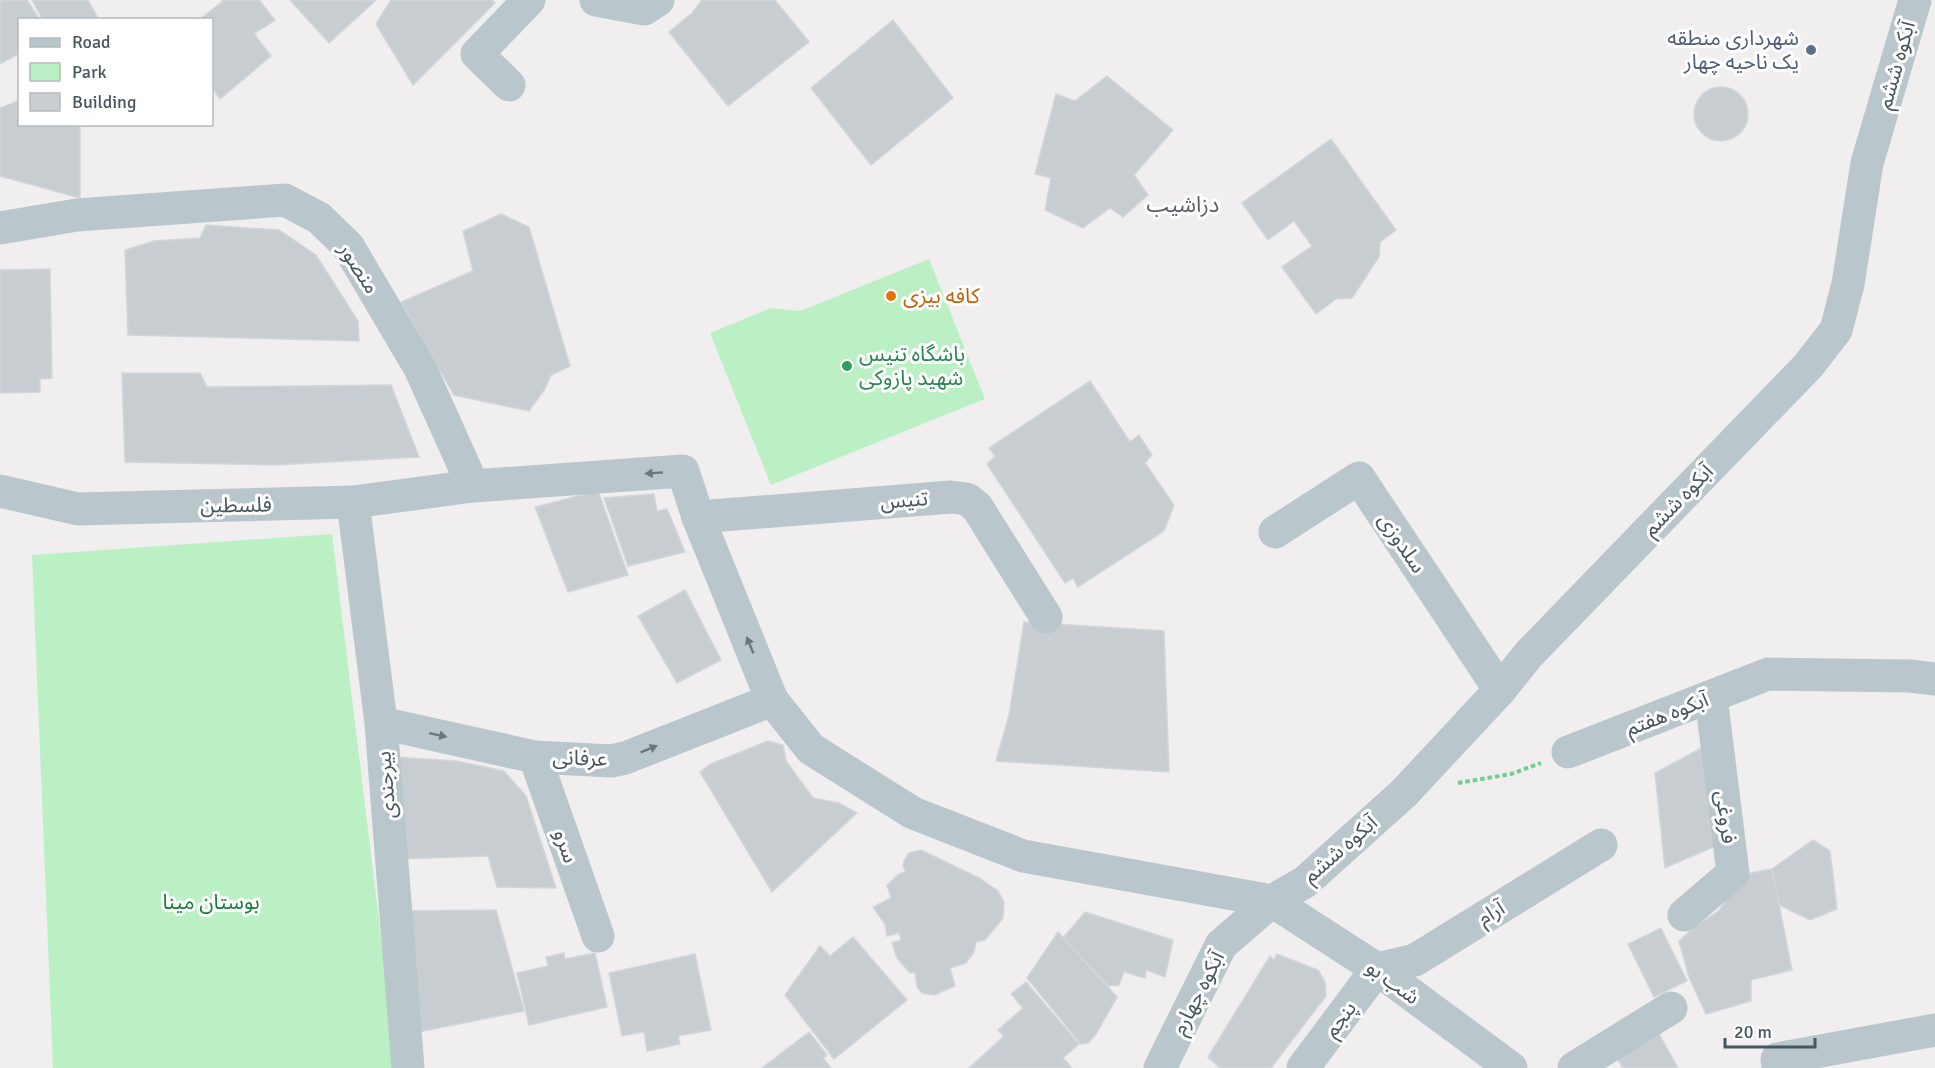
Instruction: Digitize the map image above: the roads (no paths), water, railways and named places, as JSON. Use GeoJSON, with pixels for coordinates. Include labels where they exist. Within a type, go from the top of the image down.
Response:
{"type":"FeatureCollection","features":[{"type":"Feature","properties":{"kind":"street"},"geometry":{"type":"LineString","coordinates":[[509,85],[477,54],[529,0]]}},
{"type":"Feature","properties":{"kind":"street"},"geometry":{"type":"LineString","coordinates":[[596,0],[651,4]]}},
{"type":"Feature","properties":{"kind":"street","name":"آبکوه ششم"},"geometry":{"type":"LineString","coordinates":[[1272,901],[1305,882],[1404,793],[1500,690],[1537,645],[1808,366],[1836,330],[1848,284],[1868,163],[1915,0]]}},
{"type":"Feature","properties":{"kind":"street","name":"منصور"},"geometry":{"type":"LineString","coordinates":[[0,228],[77,215],[285,200],[318,218],[348,246],[420,368],[473,486]]}},
{"type":"Feature","properties":{"kind":"street","name":"فلسطین"},"geometry":{"type":"LineString","coordinates":[[0,491],[78,509],[353,502],[473,486],[683,471],[698,517]]}},
{"type":"Feature","properties":{"kind":"street","name":"سلدوزی"},"geometry":{"type":"LineString","coordinates":[[1275,532],[1359,478],[1500,690]]}},
{"type":"Feature","properties":{"kind":"street","name":"تنیس"},"geometry":{"type":"LineString","coordinates":[[698,517],[951,497],[967,500],[977,507],[1046,617]]}},
{"type":"Feature","properties":{"kind":"street","name":"بیرجندی"},"geometry":{"type":"LineString","coordinates":[[353,502],[381,723],[408,1068]]}},
{"type":"Feature","properties":{"kind":"street"},"geometry":{"type":"LineString","coordinates":[[698,517],[772,700],[811,749],[913,813],[1023,856],[1272,901]]}},
{"type":"Feature","properties":{"kind":"street","name":"آبکوه هفتم"},"geometry":{"type":"LineString","coordinates":[[1568,752],[1768,674],[1910,676],[1935,680]]}},
{"type":"Feature","properties":{"kind":"street","name":"فروغی"},"geometry":{"type":"LineString","coordinates":[[1684,915],[1733,873],[1711,697]]}},
{"type":"Feature","properties":{"kind":"street","name":"عرفانی"},"geometry":{"type":"LineString","coordinates":[[381,723],[535,757],[611,761],[625,758],[772,700]]}},
{"type":"Feature","properties":{"kind":"street","name":"سرو"},"geometry":{"type":"LineString","coordinates":[[535,757],[598,936]]}},
{"type":"Feature","properties":{"kind":"street","name":"آرام"},"geometry":{"type":"LineString","coordinates":[[1377,969],[1414,960],[1602,845]]}},
{"type":"Feature","properties":{"kind":"street","name":"شب بو"},"geometry":{"type":"LineString","coordinates":[[1272,901],[1377,969],[1511,1068]]}},
{"type":"Feature","properties":{"kind":"street","name":"آبکوه چهارم"},"geometry":{"type":"LineString","coordinates":[[1160,1068],[1221,945],[1272,901]]}},
{"type":"Feature","properties":{"kind":"street","name":"پنجم"},"geometry":{"type":"LineString","coordinates":[[1303,1068],[1377,969]]}},
{"type":"Feature","properties":{"kind":"street"},"geometry":{"type":"LineString","coordinates":[[1574,1068],[1671,1008]]}},
{"type":"Feature","properties":{"kind":"street"},"geometry":{"type":"LineString","coordinates":[[1778,1068],[1777,1059],[1935,1030]]}},
{"type":"Feature","properties":{"kind":"place","name":"شهرداری منطقه یک ناحیه چهار"},"geometry":{"type":"Point","coordinates":[1811,50]}},
{"type":"Feature","properties":{"kind":"place","name":"کافه بیزی"},"geometry":{"type":"Point","coordinates":[891,296]}},
{"type":"Feature","properties":{"kind":"place","name":"باشگاه تنیس شهید پازوکی"},"geometry":{"type":"Point","coordinates":[847,366]}},
{"type":"Feature","properties":{"kind":"district","name":"دزاشیب"},"geometry":{"type":"Point","coordinates":[1183,204]}},
{"type":"Feature","properties":{"kind":"park label","name":"بوستان مینا"},"geometry":{"type":"Point","coordinates":[211,902]}}]}
